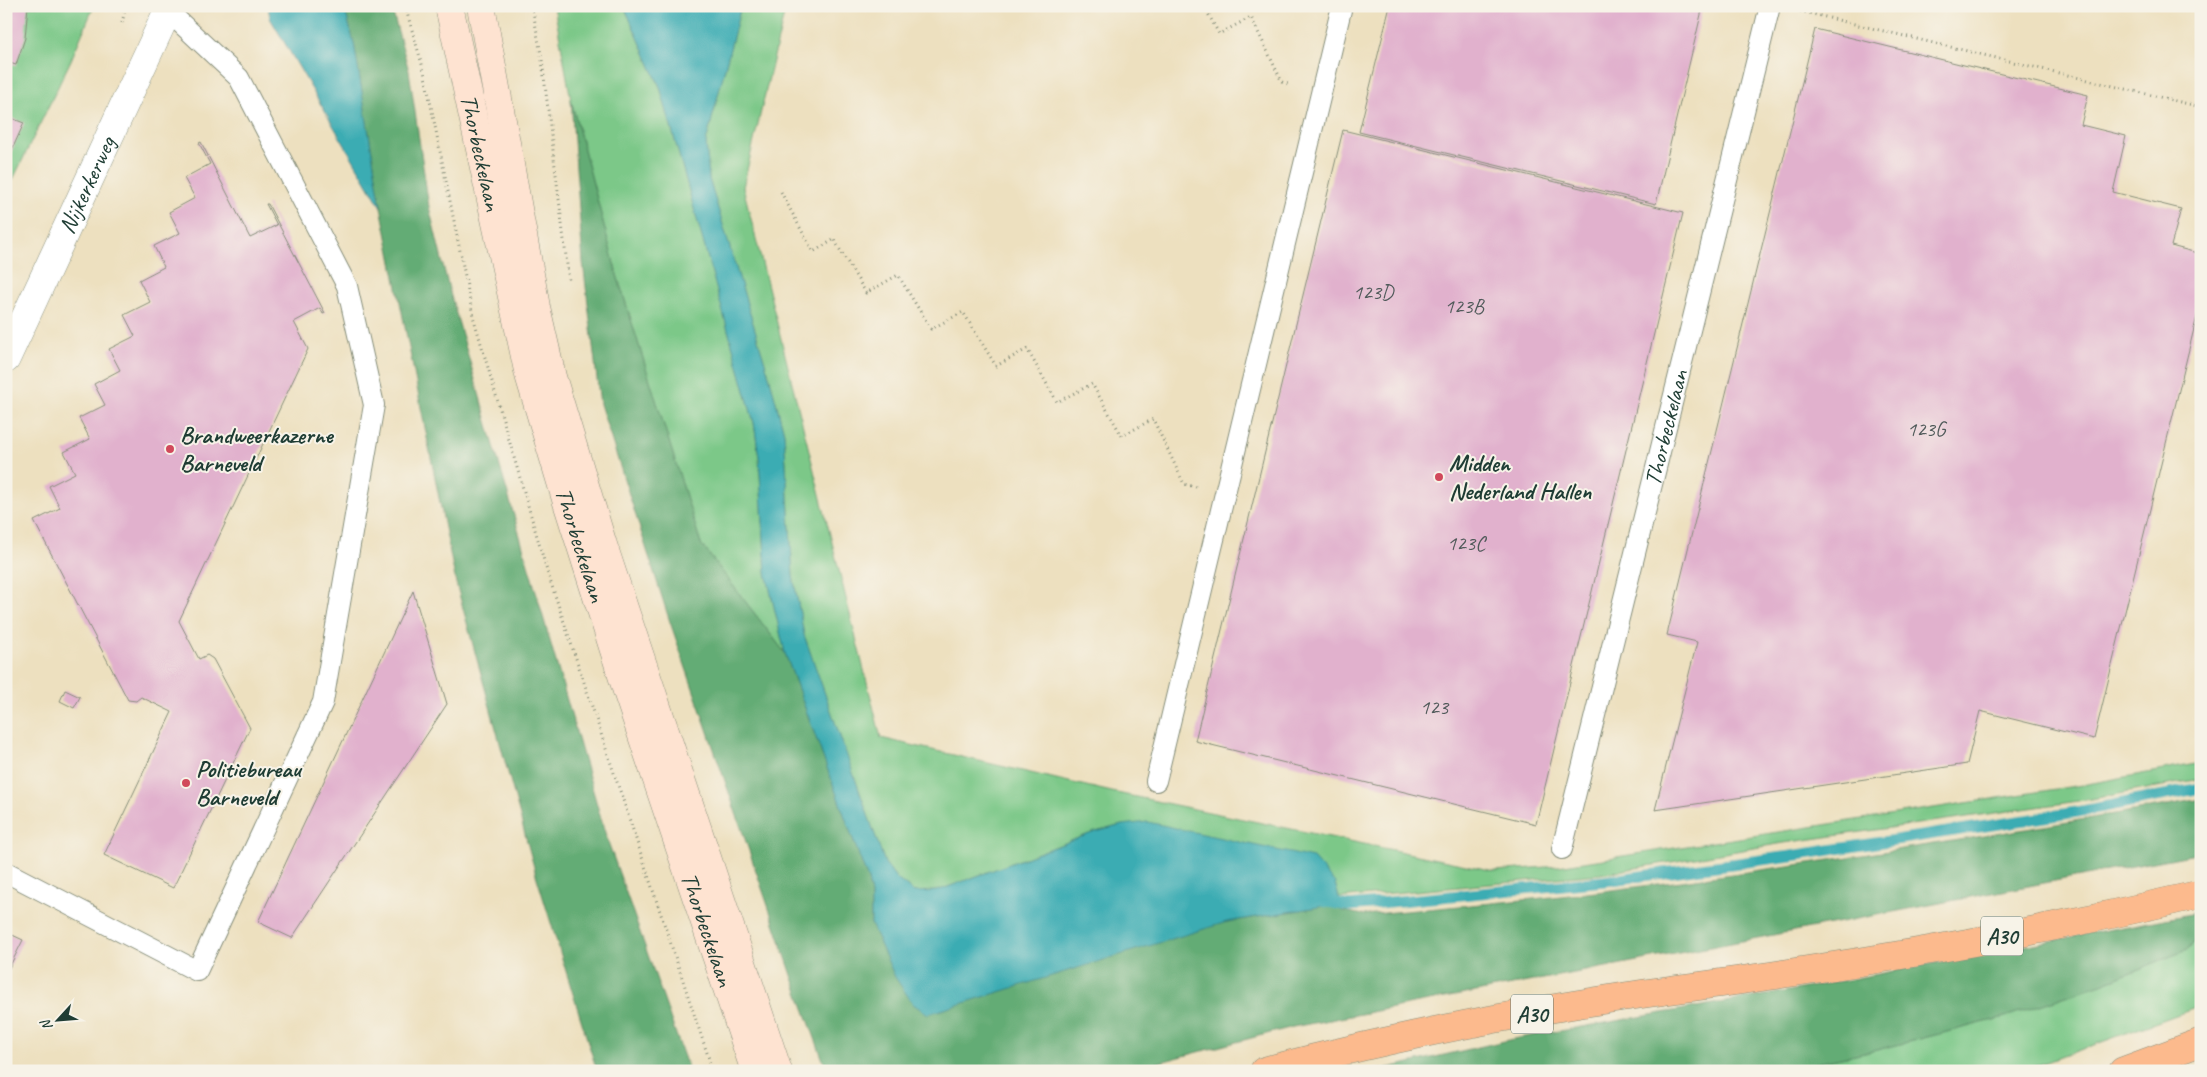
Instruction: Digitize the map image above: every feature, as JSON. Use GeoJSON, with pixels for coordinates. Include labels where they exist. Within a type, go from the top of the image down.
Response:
{"type":"FeatureCollection","features":[{"type":"Feature","properties":{"kind":"highway","name":"A30"},"geometry":{"type":"LineString","coordinates":[[1264,1071],[1429,1032],[1618,998],[1802,971],[1940,948],[2110,915],[2201,894]]}},
{"type":"Feature","properties":{"kind":"highway"},"geometry":{"type":"LineString","coordinates":[[2123,1071],[2201,1042]]}},
{"type":"Feature","properties":{"kind":"main road","name":"Thorbeckelaan"},"geometry":{"type":"LineString","coordinates":[[449,6],[529,375],[627,691],[755,1071]]}},
{"type":"Feature","properties":{"kind":"main road","name":"Thorbeckelaan"},"geometry":{"type":"LineString","coordinates":[[481,6],[536,307],[552,377],[603,545],[778,1071]]}},
{"type":"Feature","properties":{"kind":"street","name":"Nijkerkerweg"},"geometry":{"type":"LineString","coordinates":[[6,359],[168,8]]}},
{"type":"Feature","properties":{"kind":"lane"},"geometry":{"type":"LineString","coordinates":[[1156,781],[1342,6]]}},
{"type":"Feature","properties":{"kind":"lane","name":"Thorbeckelaan"},"geometry":{"type":"LineString","coordinates":[[1562,849],[1770,6]]}},
{"type":"Feature","properties":{"kind":"lane","name":"Nijkerkerweg"},"geometry":{"type":"LineString","coordinates":[[6,872],[196,970],[323,702],[374,405],[347,286],[238,78],[168,8]]}},
{"type":"Feature","properties":{"kind":"path"},"geometry":{"type":"LineString","coordinates":[[532,6],[542,60],[569,284]]}},
{"type":"Feature","properties":{"kind":"path"},"geometry":{"type":"LineString","coordinates":[[1204,6],[1220,34],[1251,17],[1282,82],[1320,92]]}},
{"type":"Feature","properties":{"kind":"path"},"geometry":{"type":"LineString","coordinates":[[1790,8],[2201,107]]}},
{"type":"Feature","properties":{"kind":"path"},"geometry":{"type":"LineString","coordinates":[[781,192],[813,252],[835,239],[866,293],[898,276],[931,330],[963,312],[996,366],[1027,349],[1057,402],[1092,384],[1122,436],[1153,419],[1184,484],[1224,494]]}},
{"type":"Feature","properties":{"kind":"green space"},"geometry":{"type":"Polygon","coordinates":[[[6,6],[94,6],[71,60],[6,194],[6,6]]]}},
{"type":"Feature","properties":{"kind":"green space"},"geometry":{"type":"Polygon","coordinates":[[[344,6],[391,6],[409,71],[429,207],[449,289],[606,836],[689,1071],[597,1071],[537,878],[456,583],[381,207],[354,43],[344,6]]]}},
{"type":"Feature","properties":{"kind":"green space"},"geometry":{"type":"Polygon","coordinates":[[[554,6],[624,6],[660,87],[754,423],[759,457],[766,573],[785,653],[701,544],[617,275],[571,100],[554,6]]]}},
{"type":"Feature","properties":{"kind":"green space"},"geometry":{"type":"Polygon","coordinates":[[[741,6],[786,6],[743,187],[881,738],[1112,792],[1495,871],[1558,866],[2082,785],[2201,763],[2201,779],[2086,800],[1784,843],[1600,874],[1339,898],[1335,883],[1122,825],[1092,833],[937,891],[914,892],[897,879],[885,863],[804,635],[793,576],[784,433],[770,379],[709,179],[706,142],[741,6]]]}},
{"type":"Feature","properties":{"kind":"green space"},"geometry":{"type":"Polygon","coordinates":[[[571,100],[617,275],[701,544],[785,653],[868,880],[871,894],[871,924],[1227,922],[1331,905],[1343,911],[1364,915],[1484,904],[1604,891],[1829,860],[2201,799],[2201,853],[1293,1027],[1127,1071],[827,1071],[669,619],[600,404],[583,262],[571,100]]]}},
{"type":"Feature","properties":{"kind":"green space"},"geometry":{"type":"Polygon","coordinates":[[[2201,912],[2201,932],[2189,949],[2104,983],[2005,1017],[1869,1052],[1780,1071],[1375,1071],[1513,1039],[1794,990],[2201,912]]]}},
{"type":"Feature","properties":{"kind":"green space"},"geometry":{"type":"Polygon","coordinates":[[[2201,932],[2201,1006],[2022,1071],[1780,1071],[1869,1052],[2005,1017],[2104,983],[2189,949],[2201,932]]]}},
{"type":"Feature","properties":{"kind":"water"},"geometry":{"type":"Polygon","coordinates":[[[268,6],[344,6],[354,43],[381,207],[270,18],[268,6]]]}},
{"type":"Feature","properties":{"kind":"water"},"geometry":{"type":"Polygon","coordinates":[[[624,6],[741,6],[706,142],[709,179],[770,379],[784,433],[793,576],[804,635],[885,863],[897,879],[914,892],[937,891],[1092,833],[1122,825],[1148,822],[1313,858],[1335,883],[1339,898],[1331,905],[1227,922],[928,1014],[913,1004],[895,977],[871,924],[871,894],[868,880],[785,653],[766,573],[759,457],[754,423],[660,87],[624,6]]]}},
{"type":"Feature","properties":{"kind":"building"},"geometry":{"type":"Polygon","coordinates":[[[6,6],[28,6],[25,38],[16,65],[6,62],[6,6]]]}},
{"type":"Feature","properties":{"kind":"building"},"geometry":{"type":"Polygon","coordinates":[[[1390,6],[1703,6],[1656,204],[1359,132],[1390,6]]]}},
{"type":"Feature","properties":{"kind":"building"},"geometry":{"type":"Polygon","coordinates":[[[1815,29],[2088,95],[2081,125],[2126,136],[2113,192],[2181,209],[2171,246],[2201,254],[2201,300],[2094,739],[1980,711],[1967,764],[1655,810],[1697,642],[1667,635],[1815,29]]]}},
{"type":"Feature","properties":{"kind":"building"},"geometry":{"type":"Polygon","coordinates":[[[6,116],[24,123],[6,163],[6,116]]]}},
{"type":"Feature","properties":{"kind":"building","name":"Midden Nederland Hallen"},"geometry":{"type":"Polygon","coordinates":[[[1343,130],[1683,213],[1536,824],[1195,741],[1343,130]]]}},
{"type":"Feature","properties":{"kind":"building"},"geometry":{"type":"Polygon","coordinates":[[[201,142],[250,238],[277,225],[266,204],[268,204],[325,313],[323,314],[320,308],[294,322],[308,349],[179,621],[199,659],[207,655],[213,659],[250,728],[173,888],[104,855],[172,712],[141,697],[136,701],[128,700],[34,521],[60,508],[49,486],[75,473],[64,452],[90,439],[79,418],[105,405],[94,384],[120,370],[109,349],[135,336],[124,315],[150,302],[139,280],[164,267],[154,246],[180,233],[169,212],[195,198],[184,178],[210,164],[199,143],[201,142]]]}},
{"type":"Feature","properties":{"kind":"building"},"geometry":{"type":"Polygon","coordinates":[[[413,591],[447,704],[292,938],[258,922],[413,591]]]}},
{"type":"Feature","properties":{"kind":"building"},"geometry":{"type":"Polygon","coordinates":[[[65,690],[80,697],[74,708],[60,701],[65,690]]]}},
{"type":"Feature","properties":{"kind":"building"},"geometry":{"type":"Polygon","coordinates":[[[6,932],[23,940],[6,974],[6,932]]]}},
{"type":"Feature","properties":{"kind":"waterway"},"geometry":{"type":"LineString","coordinates":[[1318,900],[1349,906],[1604,881],[1791,856],[2077,812],[2201,788]]}},
{"type":"Feature","properties":{"kind":"place","name":"Brandweerkazerne Barneveld"},"geometry":{"type":"Point","coordinates":[170,449]}},
{"type":"Feature","properties":{"kind":"place","name":"Midden Nederland Hallen"},"geometry":{"type":"Point","coordinates":[1439,477]}},
{"type":"Feature","properties":{"kind":"place","name":"Politiebureau Barneveld"},"geometry":{"type":"Point","coordinates":[186,783]}}]}
